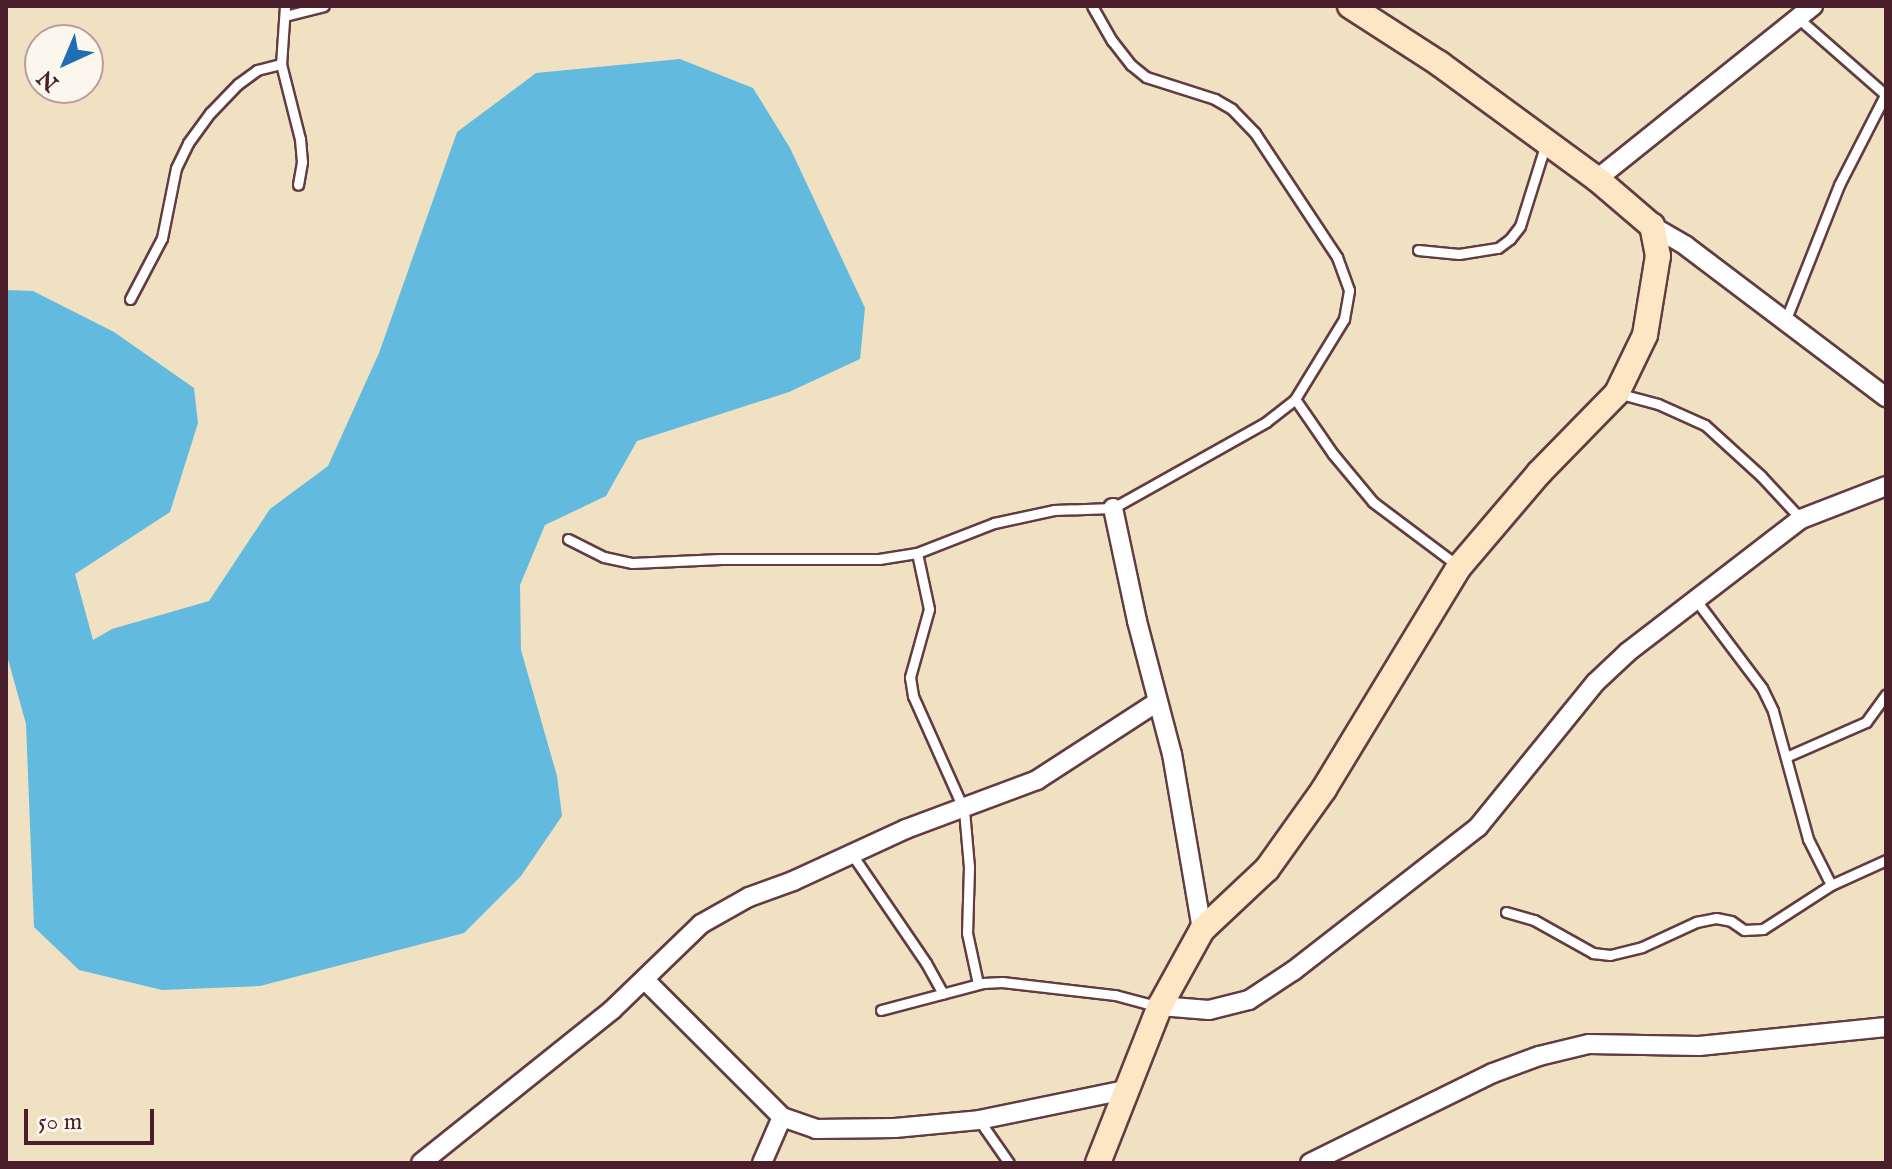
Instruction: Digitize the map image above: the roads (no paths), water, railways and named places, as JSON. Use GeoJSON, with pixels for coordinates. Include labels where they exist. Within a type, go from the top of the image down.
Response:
{"type":"FeatureCollection","features":[{"type":"Feature","properties":{"kind":"street"},"geometry":{"type":"LineString","coordinates":[[1350,6],[1440,64],[1597,179],[1652,226],[1668,232],[1886,397]]}},
{"type":"Feature","properties":{"kind":"street"},"geometry":{"type":"LineString","coordinates":[[1597,179],[1813,6]]}},
{"type":"Feature","properties":{"kind":"street"},"geometry":{"type":"LineString","coordinates":[[1098,1163],[1160,1006],[1202,930],[1267,869],[1324,789],[1459,567],[1539,473],[1617,393],[1645,335],[1658,256],[1652,226]]}},
{"type":"Feature","properties":{"kind":"street"},"geometry":{"type":"LineString","coordinates":[[1160,1006],[1209,1010],[1249,1000],[1339,937],[1404,881],[1478,827],[1596,682],[1695,599],[1801,519],[1886,486]]}},
{"type":"Feature","properties":{"kind":"street"},"geometry":{"type":"LineString","coordinates":[[1113,508],[1179,791],[1202,930]]}},
{"type":"Feature","properties":{"kind":"street"},"geometry":{"type":"LineString","coordinates":[[421,1163],[645,980],[701,924],[749,897],[906,829],[964,810],[1037,780],[1157,702]]}},
{"type":"Feature","properties":{"kind":"street"},"geometry":{"type":"LineString","coordinates":[[645,980],[782,1117],[816,1129],[895,1128],[979,1120],[1125,1090]]}},
{"type":"Feature","properties":{"kind":"street"},"geometry":{"type":"LineString","coordinates":[[1310,1163],[1493,1073],[1539,1056],[1589,1044],[1699,1046],[1886,1027]]}},
{"type":"Feature","properties":{"kind":"street"},"geometry":{"type":"LineString","coordinates":[[762,1163],[782,1117]]}},
{"type":"Feature","properties":{"kind":"lane"},"geometry":{"type":"LineString","coordinates":[[298,185],[302,162],[300,139],[281,64],[285,11],[324,6]]}},
{"type":"Feature","properties":{"kind":"lane"},"geometry":{"type":"LineString","coordinates":[[568,539],[604,557],[632,563],[721,559],[879,559],[917,553],[994,523],[1054,510],[1113,508],[1266,422],[1295,399],[1344,319],[1349,290],[1337,257],[1255,133],[1232,109],[1215,99],[1146,77],[1131,65],[1112,41],[1092,6]]}},
{"type":"Feature","properties":{"kind":"lane"},"geometry":{"type":"LineString","coordinates":[[1786,319],[1839,185],[1885,95],[1798,18]]}},
{"type":"Feature","properties":{"kind":"lane"},"geometry":{"type":"LineString","coordinates":[[130,299],[162,238],[176,168],[188,143],[210,113],[238,84],[257,70],[281,64]]}},
{"type":"Feature","properties":{"kind":"lane"},"geometry":{"type":"LineString","coordinates":[[1418,250],[1459,254],[1498,248],[1510,239],[1520,226],[1546,143]]}},
{"type":"Feature","properties":{"kind":"lane"},"geometry":{"type":"LineString","coordinates":[[1617,393],[1658,404],[1705,425],[1732,447],[1801,519]]}},
{"type":"Feature","properties":{"kind":"lane"},"geometry":{"type":"LineString","coordinates":[[1295,399],[1333,454],[1373,502],[1459,567]]}},
{"type":"Feature","properties":{"kind":"lane"},"geometry":{"type":"LineString","coordinates":[[917,553],[929,609],[910,677],[913,696],[964,810],[969,867],[967,933],[978,984]]}},
{"type":"Feature","properties":{"kind":"lane"},"geometry":{"type":"LineString","coordinates":[[1695,599],[1762,688],[1786,757],[1808,839],[1831,885]]}},
{"type":"Feature","properties":{"kind":"lane"},"geometry":{"type":"LineString","coordinates":[[1786,757],[1866,722],[1886,694]]}},
{"type":"Feature","properties":{"kind":"lane"},"geometry":{"type":"LineString","coordinates":[[851,853],[926,963],[943,994]]}},
{"type":"Feature","properties":{"kind":"lane"},"geometry":{"type":"LineString","coordinates":[[1506,912],[1545,925],[1593,953],[1610,955],[1642,947],[1696,922],[1716,918],[1755,932],[1831,885],[1886,860]]}},
{"type":"Feature","properties":{"kind":"lane"},"geometry":{"type":"LineString","coordinates":[[881,1010],[978,984],[1013,982],[1066,988],[1160,1006]]}},
{"type":"Feature","properties":{"kind":"lane"},"geometry":{"type":"LineString","coordinates":[[979,1120],[1009,1163]]}},
{"type":"Feature","properties":{"kind":"water"},"geometry":{"type":"Polygon","coordinates":[[[680,59],[753,88],[790,148],[865,308],[860,359],[789,392],[637,441],[606,496],[545,525],[520,585],[521,650],[557,776],[562,816],[521,876],[464,933],[260,986],[162,990],[79,970],[34,927],[26,724],[6,652],[6,290],[33,291],[114,332],[194,388],[198,423],[170,512],[75,574],[93,640],[112,629],[209,601],[270,509],[328,466],[379,353],[457,132],[536,73],[680,59]]]}}]}
